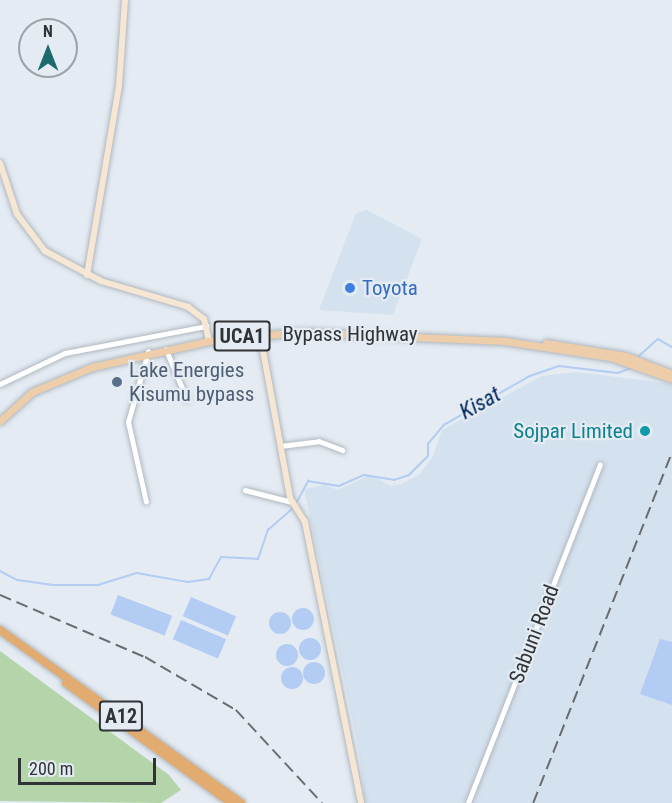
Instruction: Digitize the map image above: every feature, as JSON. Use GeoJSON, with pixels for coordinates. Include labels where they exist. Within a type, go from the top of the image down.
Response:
{"type":"FeatureCollection","features":[{"type":"Feature","properties":{"kind":"highway","name":"A12"},"geometry":{"type":"LineString","coordinates":[[0,630],[242,803]]}},
{"type":"Feature","properties":{"kind":"highway","name":"A12"},"geometry":{"type":"LineString","coordinates":[[0,637],[231,803]]}},
{"type":"Feature","properties":{"kind":"main road","name":"Bypass Highway"},"geometry":{"type":"LineString","coordinates":[[0,422],[46,384],[148,352],[260,334],[373,332],[595,349],[672,374]]}},
{"type":"Feature","properties":{"kind":"main road","name":"Bypass Highway"},"geometry":{"type":"LineString","coordinates":[[505,341],[610,357],[672,379]]}},
{"type":"Feature","properties":{"kind":"street"},"geometry":{"type":"LineString","coordinates":[[87,275],[119,86],[125,0]]}},
{"type":"Feature","properties":{"kind":"street"},"geometry":{"type":"LineString","coordinates":[[0,163],[30,235],[60,262],[87,275],[173,300],[200,314],[206,326],[209,341]]}},
{"type":"Feature","properties":{"kind":"street"},"geometry":{"type":"LineString","coordinates":[[0,384],[65,353],[206,326]]}},
{"type":"Feature","properties":{"kind":"street"},"geometry":{"type":"LineString","coordinates":[[260,334],[292,502],[306,522],[361,803]]}},
{"type":"Feature","properties":{"kind":"street"},"geometry":{"type":"LineString","coordinates":[[166,349],[187,399]]}},
{"type":"Feature","properties":{"kind":"street"},"geometry":{"type":"LineString","coordinates":[[146,502],[128,422],[148,352]]}},
{"type":"Feature","properties":{"kind":"street"},"geometry":{"type":"LineString","coordinates":[[280,446],[318,441],[342,450]]}},
{"type":"Feature","properties":{"kind":"street","name":"Sabuni Road"},"geometry":{"type":"LineString","coordinates":[[468,803],[600,465]]}},
{"type":"Feature","properties":{"kind":"street"},"geometry":{"type":"LineString","coordinates":[[244,490],[292,502]]}},
{"type":"Feature","properties":{"kind":"shaded area"},"geometry":{"type":"Polygon","coordinates":[[[367,210],[422,239],[393,315],[319,310],[356,213],[367,210]]]}},
{"type":"Feature","properties":{"kind":"shaded area"},"geometry":{"type":"Polygon","coordinates":[[[576,372],[672,384],[672,803],[365,803],[359,751],[304,489],[325,485],[338,490],[370,475],[391,486],[401,484],[419,475],[433,456],[442,430],[542,376],[576,372]]]}},
{"type":"Feature","properties":{"kind":"green space"},"geometry":{"type":"Polygon","coordinates":[[[0,651],[169,775],[181,790],[161,803],[0,801],[0,651]]]}},
{"type":"Feature","properties":{"kind":"water"},"geometry":{"type":"Polygon","coordinates":[[[118,595],[172,616],[165,635],[110,615],[118,595]]]}},
{"type":"Feature","properties":{"kind":"water"},"geometry":{"type":"Polygon","coordinates":[[[191,597],[236,616],[228,635],[183,616],[191,597]]]}},
{"type":"Feature","properties":{"kind":"water"},"geometry":{"type":"Polygon","coordinates":[[[303,608],[311,611],[314,619],[311,627],[303,630],[295,627],[292,619],[295,611],[303,608]]]}},
{"type":"Feature","properties":{"kind":"water"},"geometry":{"type":"Polygon","coordinates":[[[280,612],[288,615],[291,623],[288,631],[280,634],[272,631],[269,623],[272,615],[280,612]]]}},
{"type":"Feature","properties":{"kind":"water"},"geometry":{"type":"Polygon","coordinates":[[[181,620],[226,639],[218,658],[173,639],[181,620]]]}},
{"type":"Feature","properties":{"kind":"water"},"geometry":{"type":"Polygon","coordinates":[[[310,638],[318,641],[321,649],[318,657],[310,660],[302,657],[299,649],[302,641],[310,638]]]}},
{"type":"Feature","properties":{"kind":"water"},"geometry":{"type":"Polygon","coordinates":[[[660,639],[672,642],[672,705],[640,694],[660,639]]]}},
{"type":"Feature","properties":{"kind":"water"},"geometry":{"type":"Polygon","coordinates":[[[287,644],[295,647],[298,655],[295,663],[287,666],[279,663],[276,655],[279,647],[287,644]]]}},
{"type":"Feature","properties":{"kind":"water"},"geometry":{"type":"Polygon","coordinates":[[[314,662],[322,665],[325,673],[322,681],[314,684],[306,681],[303,673],[306,665],[314,662]]]}},
{"type":"Feature","properties":{"kind":"water"},"geometry":{"type":"Polygon","coordinates":[[[292,667],[300,670],[303,678],[300,686],[292,689],[284,686],[281,678],[284,670],[292,667]]]}},
{"type":"Feature","properties":{"kind":"waterway"},"geometry":{"type":"LineString","coordinates":[[639,356],[658,339],[672,347]]}},
{"type":"Feature","properties":{"kind":"waterway","name":"Kisat"},"geometry":{"type":"LineString","coordinates":[[297,502],[308,481],[339,486],[364,475],[394,480],[409,475],[428,456],[428,444],[444,425],[530,376],[559,366],[618,373],[631,368]]}},
{"type":"Feature","properties":{"kind":"waterway","name":"Kisat"},"geometry":{"type":"LineString","coordinates":[[0,571],[18,580],[53,585],[98,585],[137,573],[188,582],[209,579],[221,557],[258,559],[268,530],[292,509]]}},
{"type":"Feature","properties":{"kind":"railway"},"geometry":{"type":"LineString","coordinates":[[533,803],[672,452]]}},
{"type":"Feature","properties":{"kind":"railway"},"geometry":{"type":"LineString","coordinates":[[0,595],[145,657],[236,710],[322,803]]}},
{"type":"Feature","properties":{"kind":"place","name":"Toyota"},"geometry":{"type":"Point","coordinates":[350,288]}},
{"type":"Feature","properties":{"kind":"place","name":"Lake Energies Kisumu bypass"},"geometry":{"type":"Point","coordinates":[117,382]}},
{"type":"Feature","properties":{"kind":"place","name":"Sojpar Limited"},"geometry":{"type":"Point","coordinates":[645,431]}}]}
